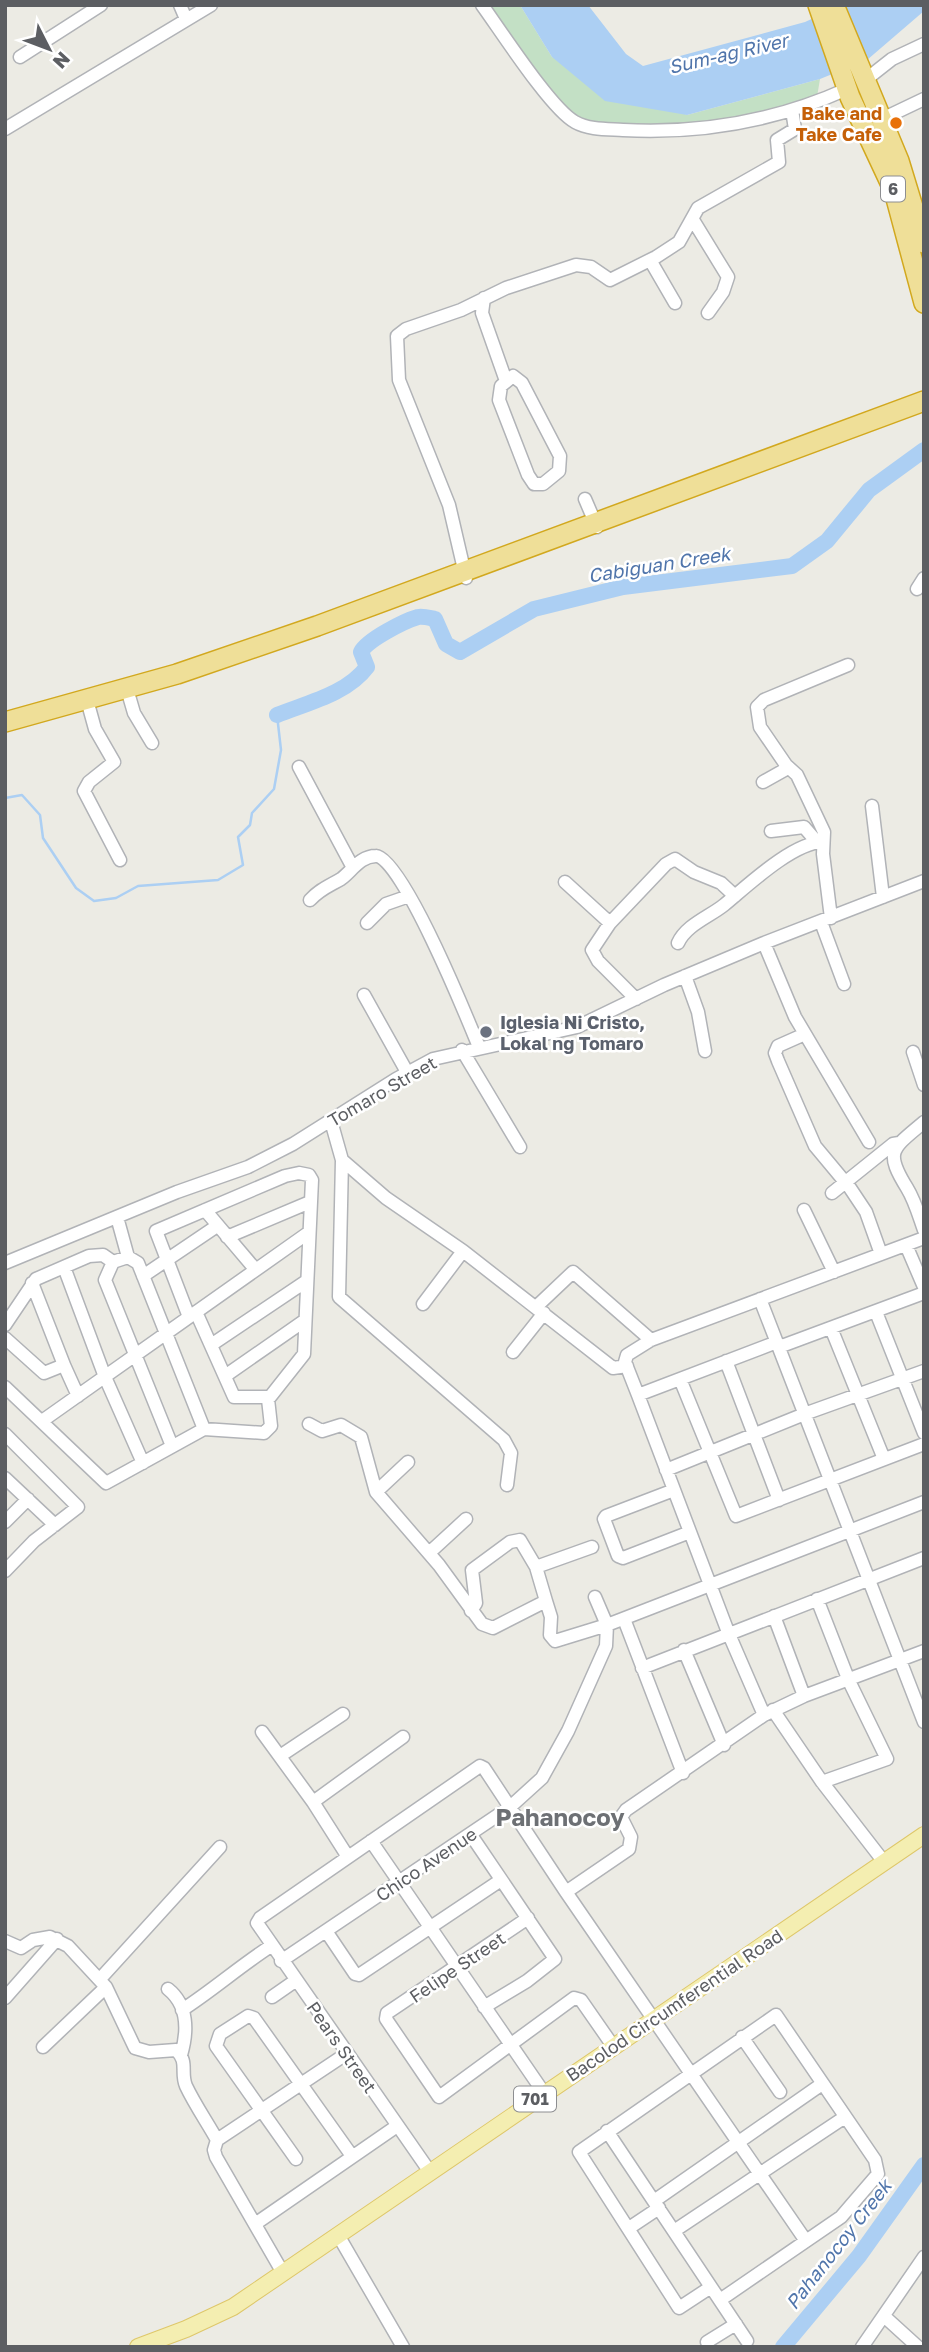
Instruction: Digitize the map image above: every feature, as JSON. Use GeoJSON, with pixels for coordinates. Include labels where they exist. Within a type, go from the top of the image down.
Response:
{"type":"FeatureCollection","features":[{"type":"Feature","properties":{"kind":"highway","name":"6"},"geometry":{"type":"LineString","coordinates":[[818,5],[854,81],[880,120],[899,161],[924,243]]}},
{"type":"Feature","properties":{"kind":"highway","name":"6"},"geometry":{"type":"LineString","coordinates":[[834,5],[854,81],[894,191],[923,295]]}},
{"type":"Feature","properties":{"kind":"highway"},"geometry":{"type":"LineString","coordinates":[[597,528],[924,401]]}},
{"type":"Feature","properties":{"kind":"highway"},"geometry":{"type":"LineString","coordinates":[[5,729],[319,633],[597,528],[924,414]]}},
{"type":"Feature","properties":{"kind":"highway"},"geometry":{"type":"LineString","coordinates":[[5,722],[88,703]]}},
{"type":"Feature","properties":{"kind":"main road","name":"Bacolod Circumferential Road"},"geometry":{"type":"LineString","coordinates":[[138,2347],[210,2319],[283,2273],[924,1835]]}},
{"type":"Feature","properties":{"kind":"street"},"geometry":{"type":"LineString","coordinates":[[20,57],[101,5]]}},
{"type":"Feature","properties":{"kind":"street"},"geometry":{"type":"LineString","coordinates":[[180,5],[186,19]]}},
{"type":"Feature","properties":{"kind":"street"},"geometry":{"type":"LineString","coordinates":[[5,129],[211,5]]}},
{"type":"Feature","properties":{"kind":"street"},"geometry":{"type":"LineString","coordinates":[[482,5],[556,104],[577,124],[637,131],[700,130],[792,110],[924,44]]}},
{"type":"Feature","properties":{"kind":"street"},"geometry":{"type":"LineString","coordinates":[[880,120],[924,99]]}},
{"type":"Feature","properties":{"kind":"street"},"geometry":{"type":"LineString","coordinates":[[466,576],[449,505],[399,380],[395,342],[397,336],[406,328],[426,324],[484,298],[576,265],[591,267],[610,280],[650,260],[679,242],[698,208],[779,162],[777,140],[795,129],[792,110]]}},
{"type":"Feature","properties":{"kind":"street"},"geometry":{"type":"LineString","coordinates":[[693,220],[728,276],[723,292],[708,313]]}},
{"type":"Feature","properties":{"kind":"street"},"geometry":{"type":"LineString","coordinates":[[650,260],[675,303]]}},
{"type":"Feature","properties":{"kind":"street"},"geometry":{"type":"LineString","coordinates":[[484,298],[482,313],[506,381]]}},
{"type":"Feature","properties":{"kind":"street"},"geometry":{"type":"LineString","coordinates":[[513,376],[520,380],[560,456],[559,471],[543,484],[534,484],[528,475],[499,400],[498,394],[506,381],[513,376]]}},
{"type":"Feature","properties":{"kind":"street"},"geometry":{"type":"LineString","coordinates":[[584,499],[597,528]]}},
{"type":"Feature","properties":{"kind":"street"},"geometry":{"type":"LineString","coordinates":[[844,984],[826,920],[820,842],[824,832],[800,780],[788,768],[760,727],[759,703],[848,665]]}},
{"type":"Feature","properties":{"kind":"street"},"geometry":{"type":"LineString","coordinates":[[127,692],[134,713],[152,743]]}},
{"type":"Feature","properties":{"kind":"street"},"geometry":{"type":"LineString","coordinates":[[88,703],[95,729],[114,762],[89,782],[84,791],[120,860]]}},
{"type":"Feature","properties":{"kind":"street"},"geometry":{"type":"LineString","coordinates":[[299,766],[352,866]]}},
{"type":"Feature","properties":{"kind":"street"},"geometry":{"type":"LineString","coordinates":[[763,782],[788,768]]}},
{"type":"Feature","properties":{"kind":"street"},"geometry":{"type":"LineString","coordinates":[[872,806],[883,897]]}},
{"type":"Feature","properties":{"kind":"street"},"geometry":{"type":"LineString","coordinates":[[771,831],[804,827],[820,842]]}},
{"type":"Feature","properties":{"kind":"street"},"geometry":{"type":"LineString","coordinates":[[678,943],[688,930],[789,856],[820,842]]}},
{"type":"Feature","properties":{"kind":"street"},"geometry":{"type":"LineString","coordinates":[[310,900],[321,888],[341,879],[352,866],[375,855],[381,857],[402,880],[438,951],[480,1047]]}},
{"type":"Feature","properties":{"kind":"street"},"geometry":{"type":"LineString","coordinates":[[636,999],[598,961],[592,950],[610,923],[671,860],[721,883],[734,896]]}},
{"type":"Feature","properties":{"kind":"street","name":"Tomaro Street"},"geometry":{"type":"LineString","coordinates":[[5,1263],[117,1216],[248,1167],[331,1121],[407,1072],[433,1059],[577,1027],[685,976],[924,881]]}},
{"type":"Feature","properties":{"kind":"street"},"geometry":{"type":"LineString","coordinates":[[565,882],[610,923]]}},
{"type":"Feature","properties":{"kind":"street"},"geometry":{"type":"LineString","coordinates":[[368,923],[386,904],[410,896]]}},
{"type":"Feature","properties":{"kind":"street"},"geometry":{"type":"LineString","coordinates":[[764,943],[805,1034],[869,1142]]}},
{"type":"Feature","properties":{"kind":"street"},"geometry":{"type":"LineString","coordinates":[[685,976],[698,1012],[705,1051]]}},
{"type":"Feature","properties":{"kind":"street"},"geometry":{"type":"LineString","coordinates":[[364,995],[407,1072]]}},
{"type":"Feature","properties":{"kind":"street"},"geometry":{"type":"LineString","coordinates":[[805,1034],[782,1043],[775,1053],[815,1146],[846,1182],[866,1212],[881,1254]]}},
{"type":"Feature","properties":{"kind":"street"},"geometry":{"type":"LineString","coordinates":[[462,1051],[520,1147]]}},
{"type":"Feature","properties":{"kind":"street"},"geometry":{"type":"LineString","coordinates":[[913,1052],[924,1085]]}},
{"type":"Feature","properties":{"kind":"street"},"geometry":{"type":"LineString","coordinates":[[331,1121],[342,1160],[338,1297],[504,1440],[511,1453],[507,1485]]}},
{"type":"Feature","properties":{"kind":"street"},"geometry":{"type":"LineString","coordinates":[[832,1193],[924,1122]]}},
{"type":"Feature","properties":{"kind":"street"},"geometry":{"type":"LineString","coordinates":[[898,1143],[893,1157],[895,1170],[909,1191],[924,1230]]}},
{"type":"Feature","properties":{"kind":"street"},"geometry":{"type":"LineString","coordinates":[[342,1160],[386,1198],[463,1251],[613,1368],[627,1366]]}},
{"type":"Feature","properties":{"kind":"street"},"geometry":{"type":"LineString","coordinates":[[5,1387],[106,1483],[204,1429],[264,1433],[271,1426],[268,1399],[304,1354],[307,1233],[312,1180],[309,1175],[299,1173],[275,1180],[156,1231],[166,1262],[237,1399],[268,1399]]}},
{"type":"Feature","properties":{"kind":"street"},"geometry":{"type":"LineString","coordinates":[[227,1237],[310,1202]]}},
{"type":"Feature","properties":{"kind":"street"},"geometry":{"type":"LineString","coordinates":[[205,1210],[255,1269]]}},
{"type":"Feature","properties":{"kind":"street"},"geometry":{"type":"LineString","coordinates":[[804,1210],[834,1272]]}},
{"type":"Feature","properties":{"kind":"street"},"geometry":{"type":"LineString","coordinates":[[117,1216],[128,1257]]}},
{"type":"Feature","properties":{"kind":"street"},"geometry":{"type":"LineString","coordinates":[[143,1276],[217,1226]]}},
{"type":"Feature","properties":{"kind":"street"},"geometry":{"type":"LineString","coordinates":[[43,1421],[307,1233]]}},
{"type":"Feature","properties":{"kind":"street"},"geometry":{"type":"LineString","coordinates":[[884,1862],[769,1713],[728,1632],[627,1366],[627,1355],[651,1340],[924,1238]]}},
{"type":"Feature","properties":{"kind":"street"},"geometry":{"type":"LineString","coordinates":[[906,1245],[924,1287]]}},
{"type":"Feature","properties":{"kind":"street"},"geometry":{"type":"LineString","coordinates":[[423,1304],[463,1251]]}},
{"type":"Feature","properties":{"kind":"street"},"geometry":{"type":"LineString","coordinates":[[5,1325],[32,1283],[96,1255],[103,1255],[113,1262]]}},
{"type":"Feature","properties":{"kind":"street"},"geometry":{"type":"LineString","coordinates":[[172,1446],[105,1280],[113,1262],[128,1257],[135,1259],[204,1429]]}},
{"type":"Feature","properties":{"kind":"street"},"geometry":{"type":"LineString","coordinates":[[64,1267],[105,1377],[143,1463]]}},
{"type":"Feature","properties":{"kind":"street"},"geometry":{"type":"LineString","coordinates":[[513,1352],[540,1310],[573,1272],[651,1340]]}},
{"type":"Feature","properties":{"kind":"street"},"geometry":{"type":"LineString","coordinates":[[211,1345],[305,1282]]}},
{"type":"Feature","properties":{"kind":"street"},"geometry":{"type":"LineString","coordinates":[[32,1283],[78,1396]]}},
{"type":"Feature","properties":{"kind":"street"},"geometry":{"type":"LineString","coordinates":[[638,1395],[726,1361],[831,1328],[924,1293]]}},
{"type":"Feature","properties":{"kind":"street"},"geometry":{"type":"LineString","coordinates":[[761,1300],[833,1479],[924,1722]]}},
{"type":"Feature","properties":{"kind":"street"},"geometry":{"type":"LineString","coordinates":[[876,1312],[924,1433]]}},
{"type":"Feature","properties":{"kind":"street"},"geometry":{"type":"LineString","coordinates":[[225,1376],[304,1321]]}},
{"type":"Feature","properties":{"kind":"street"},"geometry":{"type":"LineString","coordinates":[[831,1328],[884,1459]]}},
{"type":"Feature","properties":{"kind":"street"},"geometry":{"type":"LineString","coordinates":[[5,1338],[44,1373],[64,1365]]}},
{"type":"Feature","properties":{"kind":"street"},"geometry":{"type":"LineString","coordinates":[[726,1361],[779,1500]]}},
{"type":"Feature","properties":{"kind":"street"},"geometry":{"type":"LineString","coordinates":[[666,1469],[807,1413],[924,1371]]}},
{"type":"Feature","properties":{"kind":"street"},"geometry":{"type":"LineString","coordinates":[[680,1379],[736,1516],[924,1444]]}},
{"type":"Feature","properties":{"kind":"street"},"geometry":{"type":"LineString","coordinates":[[309,1424],[322,1431],[341,1425],[361,1437],[376,1492],[429,1553],[486,1628],[492,1628],[546,1601]]}},
{"type":"Feature","properties":{"kind":"street"},"geometry":{"type":"LineString","coordinates":[[5,1433],[77,1505],[75,1512],[55,1525],[5,1571]]}},
{"type":"Feature","properties":{"kind":"street"},"geometry":{"type":"LineString","coordinates":[[376,1492],[408,1462]]}},
{"type":"Feature","properties":{"kind":"street"},"geometry":{"type":"LineString","coordinates":[[5,1478],[55,1525]]}},
{"type":"Feature","properties":{"kind":"street"},"geometry":{"type":"LineString","coordinates":[[674,1490],[606,1516],[609,1534],[618,1556],[623,1558],[690,1532]]}},
{"type":"Feature","properties":{"kind":"street"},"geometry":{"type":"LineString","coordinates":[[5,1522],[28,1499]]}},
{"type":"Feature","properties":{"kind":"street"},"geometry":{"type":"LineString","coordinates":[[471,1611],[476,1603],[472,1570],[510,1542],[520,1540],[537,1567],[553,1640],[624,1619],[924,1502]]}},
{"type":"Feature","properties":{"kind":"street"},"geometry":{"type":"LineString","coordinates":[[429,1553],[466,1519]]}},
{"type":"Feature","properties":{"kind":"street"},"geometry":{"type":"LineString","coordinates":[[537,1567],[592,1547]]}},
{"type":"Feature","properties":{"kind":"street"},"geometry":{"type":"LineString","coordinates":[[642,1668],[728,1632],[923,1559]]}},
{"type":"Feature","properties":{"kind":"street"},"geometry":{"type":"LineString","coordinates":[[595,1597],[607,1625]]}},
{"type":"Feature","properties":{"kind":"street"},"geometry":{"type":"LineString","coordinates":[[817,1599],[849,1681],[887,1759],[822,1782]]}},
{"type":"Feature","properties":{"kind":"street"},"geometry":{"type":"LineString","coordinates":[[774,1616],[804,1696]]}},
{"type":"Feature","properties":{"kind":"street"},"geometry":{"type":"LineString","coordinates":[[624,1619],[683,1773]]}},
{"type":"Feature","properties":{"kind":"street","name":"Chico Avenue"},"geometry":{"type":"LineString","coordinates":[[281,1961],[471,1835],[510,1807],[542,1778],[562,1743],[606,1646],[607,1625]]}},
{"type":"Feature","properties":{"kind":"street"},"geometry":{"type":"LineString","coordinates":[[684,1650],[724,1745]]}},
{"type":"Feature","properties":{"kind":"street"},"geometry":{"type":"LineString","coordinates":[[566,1892],[629,1849],[631,1840],[621,1822],[622,1814],[769,1713],[804,1696],[924,1651]]}},
{"type":"Feature","properties":{"kind":"street"},"geometry":{"type":"LineString","coordinates":[[280,1756],[343,1714]]}},
{"type":"Feature","properties":{"kind":"street"},"geometry":{"type":"LineString","coordinates":[[262,1732],[313,1802],[348,1857],[480,1766],[484,1768],[758,2174],[807,2241]]}},
{"type":"Feature","properties":{"kind":"street"},"geometry":{"type":"LineString","coordinates":[[313,1802],[403,1737]]}},
{"type":"Feature","properties":{"kind":"street"},"geometry":{"type":"LineString","coordinates":[[471,1835],[554,1957],[554,1963],[484,2007]]}},
{"type":"Feature","properties":{"kind":"street"},"geometry":{"type":"LineString","coordinates":[[371,1841],[544,2093]]}},
{"type":"Feature","properties":{"kind":"street"},"geometry":{"type":"LineString","coordinates":[[43,2047],[103,1983],[220,1847]]}},
{"type":"Feature","properties":{"kind":"street","name":"Pears Street"},"geometry":{"type":"LineString","coordinates":[[348,1857],[257,1921],[281,1961],[430,2172]]}},
{"type":"Feature","properties":{"kind":"street"},"geometry":{"type":"LineString","coordinates":[[326,1931],[355,1975],[359,1975],[501,1880]]}},
{"type":"Feature","properties":{"kind":"street","name":"Felipe Street"},"geometry":{"type":"LineString","coordinates":[[510,2045],[439,2096],[386,2016],[528,1918]]}},
{"type":"Feature","properties":{"kind":"street"},"geometry":{"type":"LineString","coordinates":[[5,1941],[20,1948],[41,1938],[58,1939],[103,1983],[135,2048],[149,2052],[176,2050],[181,2055]]}},
{"type":"Feature","properties":{"kind":"street"},"geometry":{"type":"LineString","coordinates":[[5,1998],[58,1939]]}},
{"type":"Feature","properties":{"kind":"street"},"geometry":{"type":"LineString","coordinates":[[182,2010],[271,1946]]}},
{"type":"Feature","properties":{"kind":"street"},"geometry":{"type":"LineString","coordinates":[[272,1997],[295,1981]]}},
{"type":"Feature","properties":{"kind":"street"},"geometry":{"type":"LineString","coordinates":[[168,1989],[179,1998],[182,2010],[186,2032],[181,2055],[187,2087],[217,2140]]}},
{"type":"Feature","properties":{"kind":"street"},"geometry":{"type":"LineString","coordinates":[[510,2045],[578,1997],[613,2046]]}},
{"type":"Feature","properties":{"kind":"street"},"geometry":{"type":"LineString","coordinates":[[296,2159],[216,2046],[220,2034],[251,2015],[352,2155]]}},
{"type":"Feature","properties":{"kind":"street"},"geometry":{"type":"LineString","coordinates":[[711,2287],[679,2308],[579,2152],[689,2072],[776,2015],[875,2160],[878,2174],[841,2217],[720,2300]]}},
{"type":"Feature","properties":{"kind":"street"},"geometry":{"type":"LineString","coordinates":[[742,2037],[780,2092]]}},
{"type":"Feature","properties":{"kind":"street"},"geometry":{"type":"LineString","coordinates":[[283,2273],[214,2150],[217,2140],[346,2054]]}},
{"type":"Feature","properties":{"kind":"street"},"geometry":{"type":"LineString","coordinates":[[629,2228],[737,2141],[822,2084]]}},
{"type":"Feature","properties":{"kind":"street"},"geometry":{"type":"LineString","coordinates":[[674,2231],[845,2116]]}},
{"type":"Feature","properties":{"kind":"street"},"geometry":{"type":"LineString","coordinates":[[255,2224],[397,2126]]}},
{"type":"Feature","properties":{"kind":"street"},"geometry":{"type":"LineString","coordinates":[[607,2131],[747,2341]]}},
{"type":"Feature","properties":{"kind":"street"},"geometry":{"type":"LineString","coordinates":[[338,2235],[403,2347]]}},
{"type":"Feature","properties":{"kind":"street"},"geometry":{"type":"LineString","coordinates":[[862,2347],[923,2260]]}},
{"type":"Feature","properties":{"kind":"street"},"geometry":{"type":"LineString","coordinates":[[885,2317],[918,2347]]}},
{"type":"Feature","properties":{"kind":"street"},"geometry":{"type":"LineString","coordinates":[[708,2342],[736,2324]]}},
{"type":"Feature","properties":{"kind":"green space"},"geometry":{"type":"Polygon","coordinates":[[[482,5],[520,5],[552,57],[687,115],[820,79],[816,103],[700,130],[577,124],[482,5]]]}},
{"type":"Feature","properties":{"kind":"water","name":"Sum-ag River"},"geometry":{"type":"Polygon","coordinates":[[[520,5],[588,5],[626,54],[643,66],[805,22],[842,5],[924,5],[924,11],[867,60],[820,79],[687,115],[605,101],[552,57],[520,5]]]}},
{"type":"Feature","properties":{"kind":"waterway","name":"Cabiguan Creek"},"geometry":{"type":"LineString","coordinates":[[277,715],[326,697],[349,684],[367,667],[361,652],[370,642],[418,617],[435,619],[446,644],[460,652],[534,609],[623,587],[792,566],[827,541],[869,490],[924,450]]}},
{"type":"Feature","properties":{"kind":"waterway","name":"Cabiguan Creek"},"geometry":{"type":"LineString","coordinates":[[5,798],[22,795],[40,815],[43,838],[76,888],[94,901],[116,898],[138,886],[218,880],[243,865],[238,837],[250,825],[252,813],[274,789],[281,750],[277,715]]}},
{"type":"Feature","properties":{"kind":"waterway","name":"Pahanocoy Creek"},"geometry":{"type":"LineString","coordinates":[[783,2347],[859,2256],[924,2165]]}},
{"type":"Feature","properties":{"kind":"place","name":"Bake and Take Cafe"},"geometry":{"type":"Point","coordinates":[896,123]}},
{"type":"Feature","properties":{"kind":"place","name":"Iglesia Ni Cristo, Lokal ng Tomaro"},"geometry":{"type":"Point","coordinates":[486,1032]}},
{"type":"Feature","properties":{"kind":"district","name":"Pahanocoy"},"geometry":{"type":"Point","coordinates":[560,1816]}}]}
